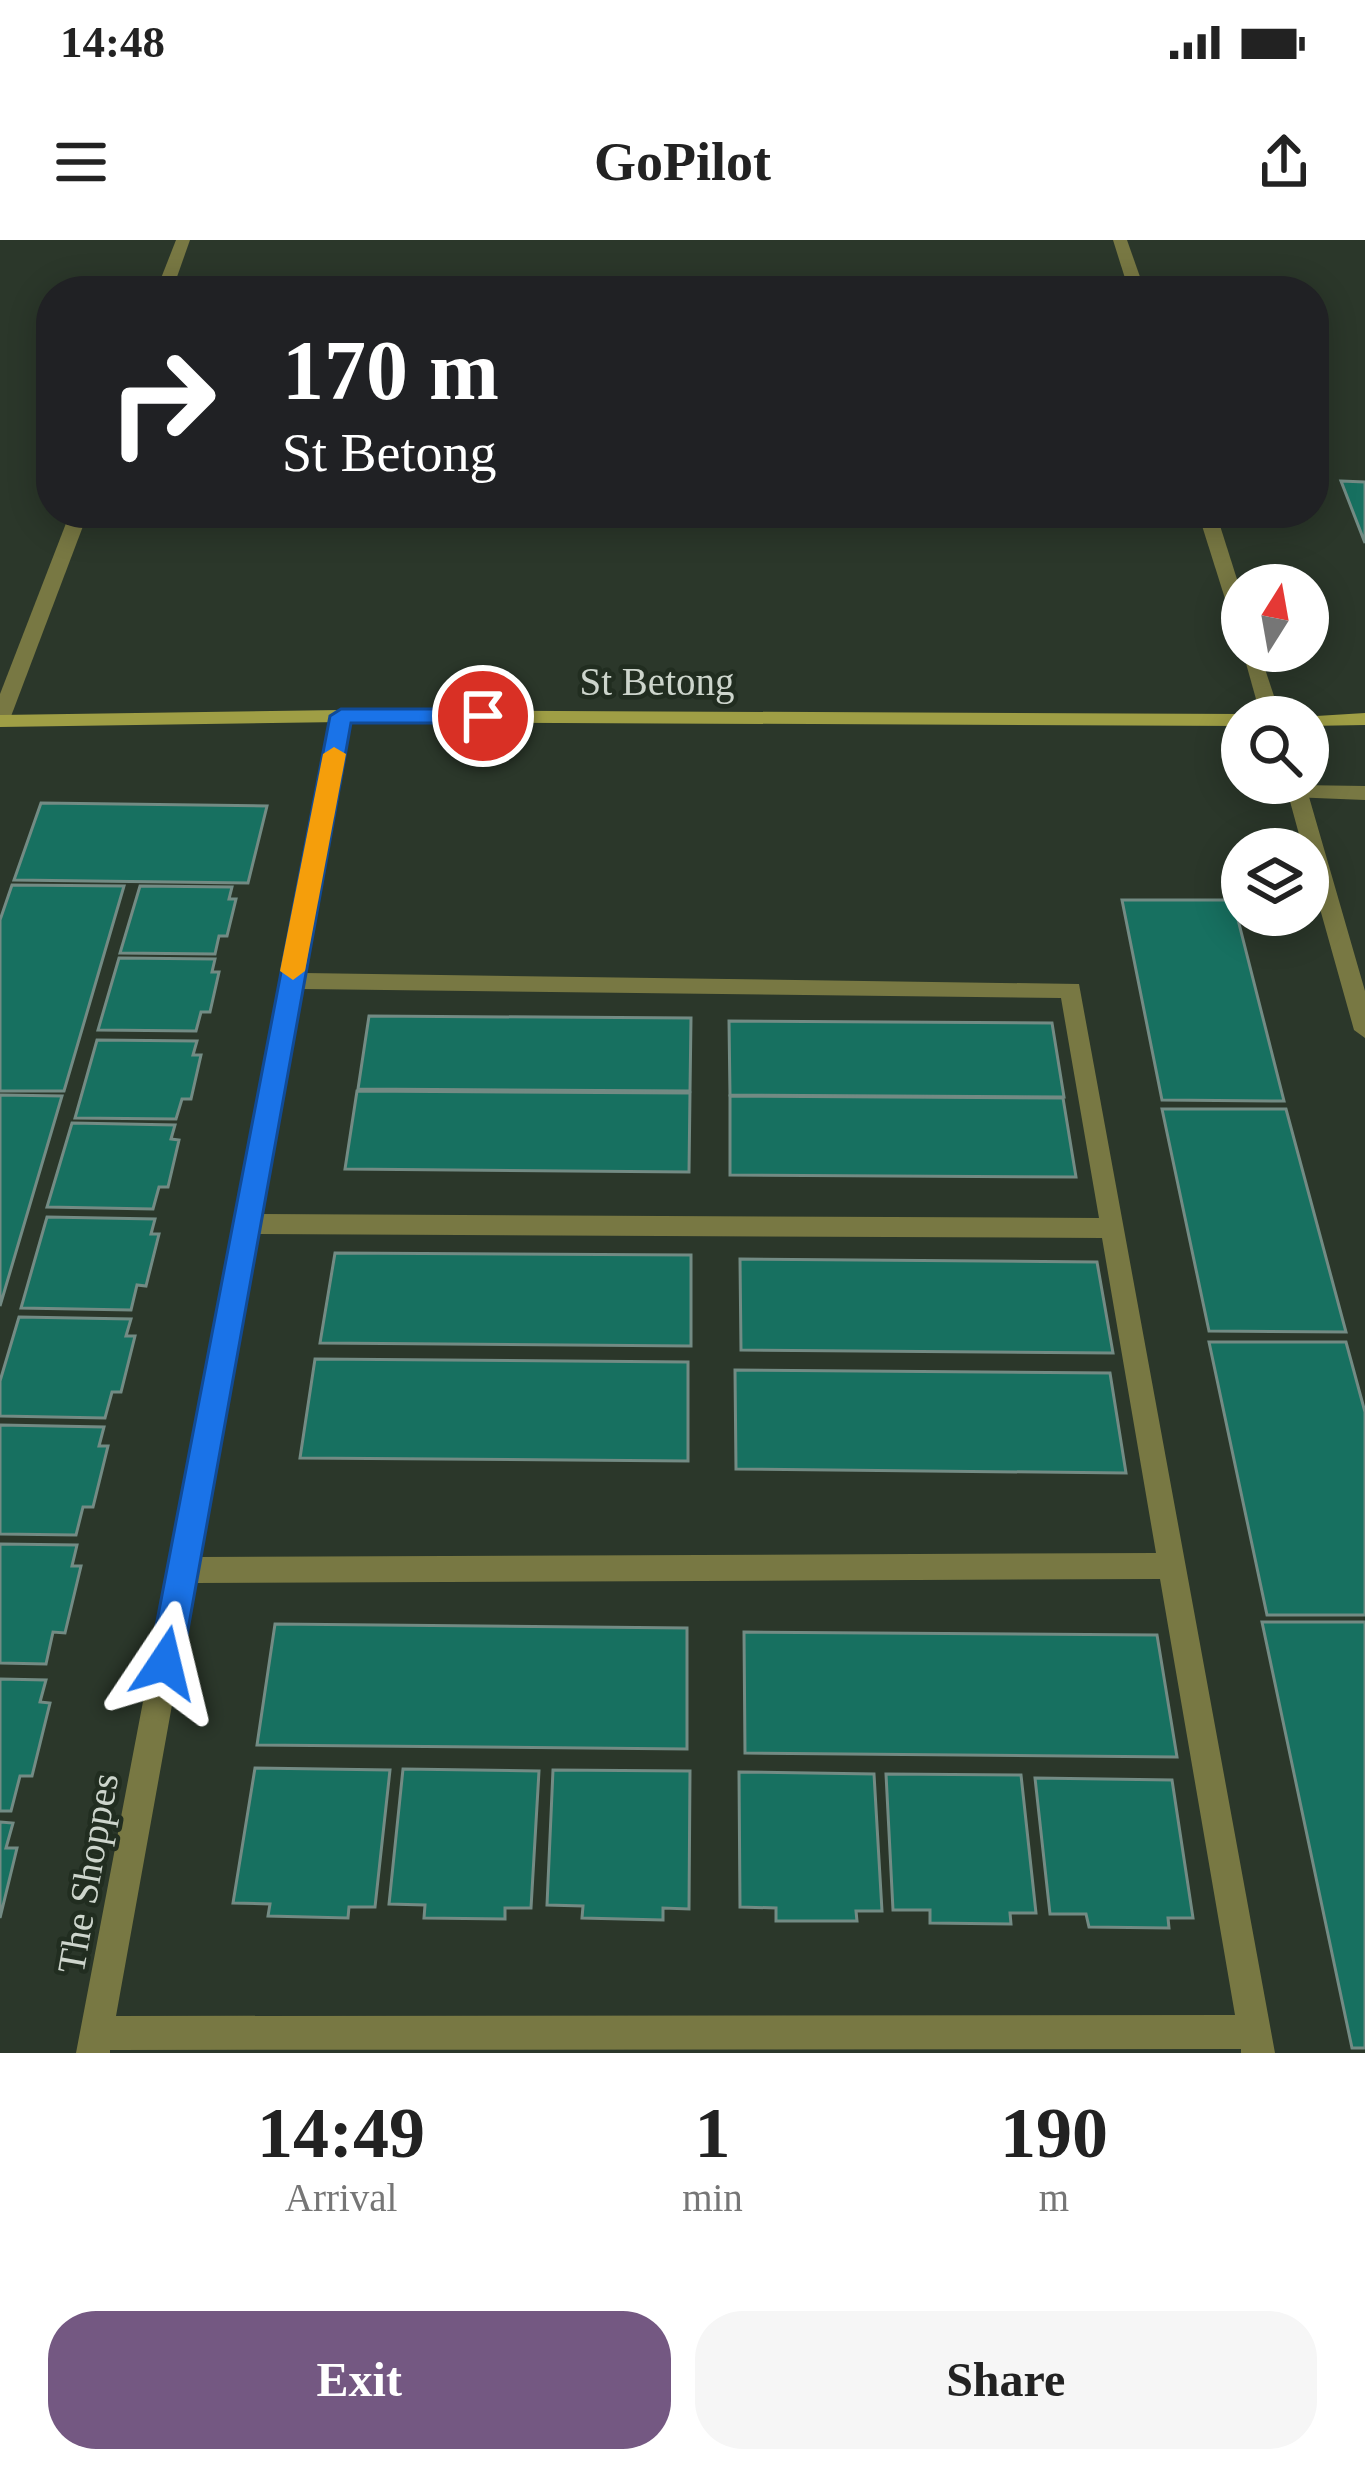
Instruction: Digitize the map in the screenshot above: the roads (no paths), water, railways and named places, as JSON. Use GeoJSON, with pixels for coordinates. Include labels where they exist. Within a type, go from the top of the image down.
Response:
{"type":"FeatureCollection","features":[{"type":"Feature","properties":{"kind":"main road","name":"St Betong"},"geometry":{"type":"LineString","coordinates":[[0,720],[341,716],[1221,720]]}},
{"type":"Feature","properties":{"kind":"main road"},"geometry":{"type":"LineString","coordinates":[[1329,720],[1365,719]]}},
{"type":"Feature","properties":{"kind":"street"},"geometry":{"type":"LineString","coordinates":[[170,276],[183,240]]}},
{"type":"Feature","properties":{"kind":"street"},"geometry":{"type":"LineString","coordinates":[[1120,240],[1132,276]]}},
{"type":"Feature","properties":{"kind":"street"},"geometry":{"type":"LineString","coordinates":[[0,720],[73,528]]}},
{"type":"Feature","properties":{"kind":"street"},"geometry":{"type":"LineString","coordinates":[[1212,528],[1223,564]]}},
{"type":"Feature","properties":{"kind":"street","name":"The Shoppes"},"geometry":{"type":"LineString","coordinates":[[95,2043],[341,716]]}},
{"type":"Feature","properties":{"kind":"street"},"geometry":{"type":"LineString","coordinates":[[1329,791],[1365,794]]}},
{"type":"Feature","properties":{"kind":"street"},"geometry":{"type":"LineString","coordinates":[[1301,804],[1365,1030]]}},
{"type":"Feature","properties":{"kind":"street"},"geometry":{"type":"LineString","coordinates":[[95,2043],[1256,2043],[1071,990],[291,980]]}},
{"type":"Feature","properties":{"kind":"street"},"geometry":{"type":"LineString","coordinates":[[246,1223],[1113,1228]]}},
{"type":"Feature","properties":{"kind":"street"},"geometry":{"type":"LineString","coordinates":[[182,1570],[1173,1566]]}}]}
